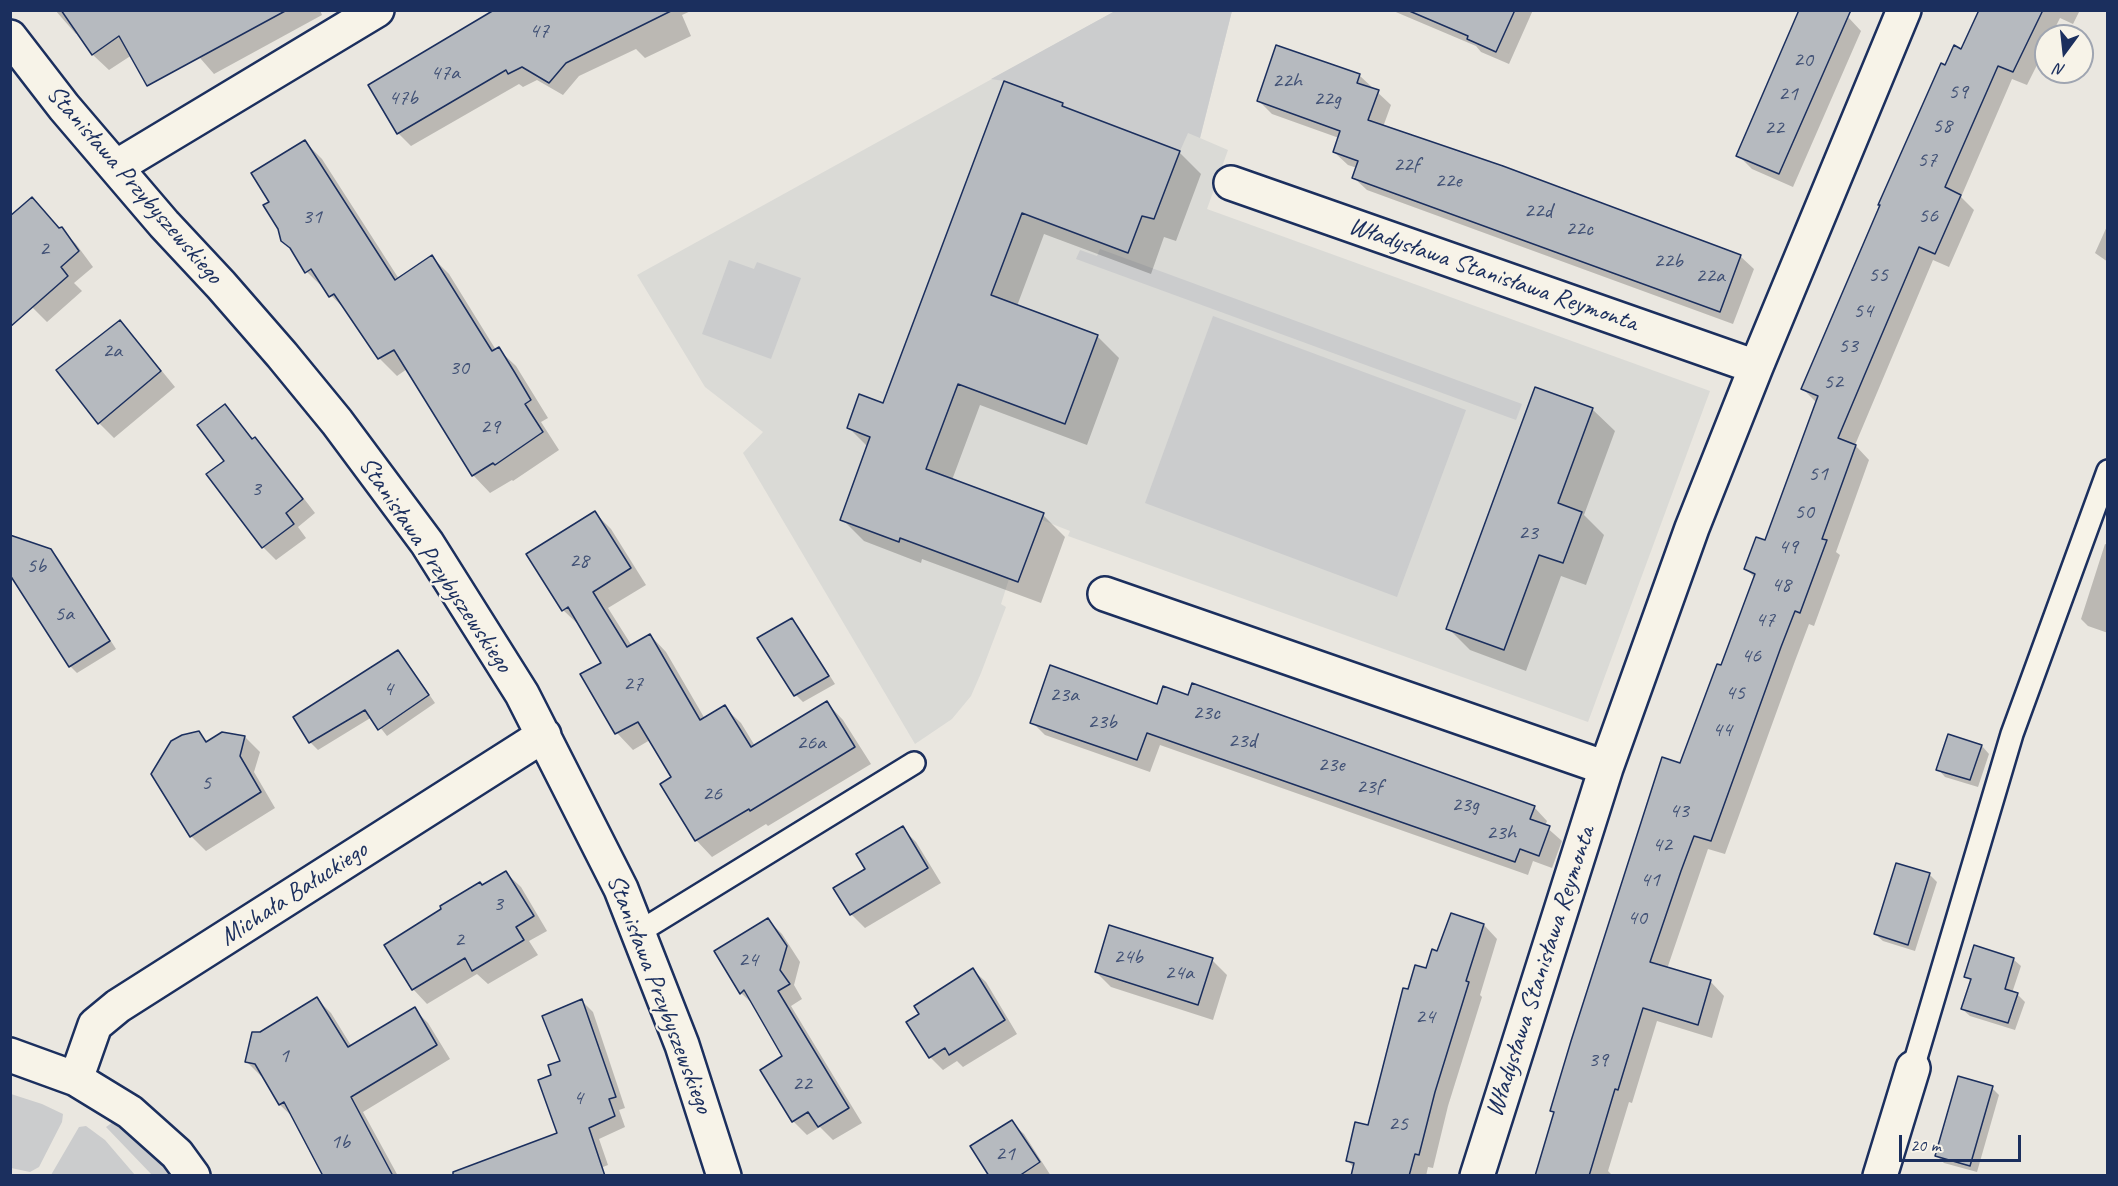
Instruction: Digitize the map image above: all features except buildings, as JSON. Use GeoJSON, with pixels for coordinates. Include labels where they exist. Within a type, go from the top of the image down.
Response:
{"type":"FeatureCollection","features":[{"type":"Feature","properties":{"kind":"street"},"geometry":{"type":"LineString","coordinates":[[116,166],[377,10]]}},
{"type":"Feature","properties":{"kind":"street","name":"Władysława Stanisława Reymonta"},"geometry":{"type":"LineString","coordinates":[[1477,1176],[1606,768],[1688,538],[1756,367],[1904,10]]}},
{"type":"Feature","properties":{"kind":"street","name":"Stanisława Przybyszewskiego"},"geometry":{"type":"LineString","coordinates":[[10,37],[64,107],[164,224],[274,346],[337,422],[427,543],[522,694],[621,889],[682,1045],[724,1176]]}},
{"type":"Feature","properties":{"kind":"street","name":"Władysława Stanisława Reymonta"},"geometry":{"type":"LineString","coordinates":[[1231,183],[1756,367]]}},
{"type":"Feature","properties":{"kind":"street"},"geometry":{"type":"LineString","coordinates":[[1105,594],[1606,768]]}},
{"type":"Feature","properties":{"kind":"street","name":"Michała Bałuckiego"},"geometry":{"type":"LineString","coordinates":[[76,1079],[95,1025],[118,1006],[544,735]]}},
{"type":"Feature","properties":{"kind":"street"},"geometry":{"type":"LineString","coordinates":[[10,1055],[76,1079],[130,1112],[177,1154],[193,1176]]}},
{"type":"Feature","properties":{"kind":"street"},"geometry":{"type":"LineString","coordinates":[[1880,1176],[1913,1068]]}},
{"type":"Feature","properties":{"kind":"lane"},"geometry":{"type":"LineString","coordinates":[[1913,1068],[2012,734],[2108,471]]}},
{"type":"Feature","properties":{"kind":"lane"},"geometry":{"type":"LineString","coordinates":[[639,932],[915,763]]}},
{"type":"Feature","properties":{"kind":"shaded area"},"geometry":{"type":"Polygon","coordinates":[[[1115,11],[1232,11],[1200,138],[1228,150],[1207,209],[1710,391],[1588,722],[1068,536],[1070,531],[1042,520],[1018,581],[1009,579],[1001,604],[1006,607],[971,696],[952,719],[915,744],[743,453],[763,432],[705,387],[637,275],[1115,11]]]}},
{"type":"Feature","properties":{"kind":"shaded area"},"geometry":{"type":"Polygon","coordinates":[[[1115,11],[1232,11],[1200,138],[1188,133],[1180,151],[1062,106],[1062,103],[1004,81],[991,79],[1115,11]]]}},
{"type":"Feature","properties":{"kind":"shaded area"},"geometry":{"type":"Polygon","coordinates":[[[1100,249],[1522,404],[1516,420],[1076,259],[1080,250],[1097,256],[1100,249]]]}},
{"type":"Feature","properties":{"kind":"shaded area"},"geometry":{"type":"Polygon","coordinates":[[[729,260],[754,269],[757,262],[801,278],[771,359],[702,334],[729,260]]]}},
{"type":"Feature","properties":{"kind":"shaded area"},"geometry":{"type":"Polygon","coordinates":[[[1213,316],[1466,410],[1397,597],[1145,503],[1213,316]]]}},
{"type":"Feature","properties":{"kind":"shaded area"},"geometry":{"type":"Polygon","coordinates":[[[11,1094],[63,1114],[62,1122],[39,1167],[30,1172],[11,1168],[11,1094]]]}},
{"type":"Feature","properties":{"kind":"shaded area"},"geometry":{"type":"Polygon","coordinates":[[[116,1120],[153,1155],[170,1175],[152,1175],[106,1127],[116,1120]]]}},
{"type":"Feature","properties":{"kind":"shaded area"},"geometry":{"type":"Polygon","coordinates":[[[86,1126],[105,1140],[135,1175],[51,1175],[79,1127],[86,1126]]]}}]}
